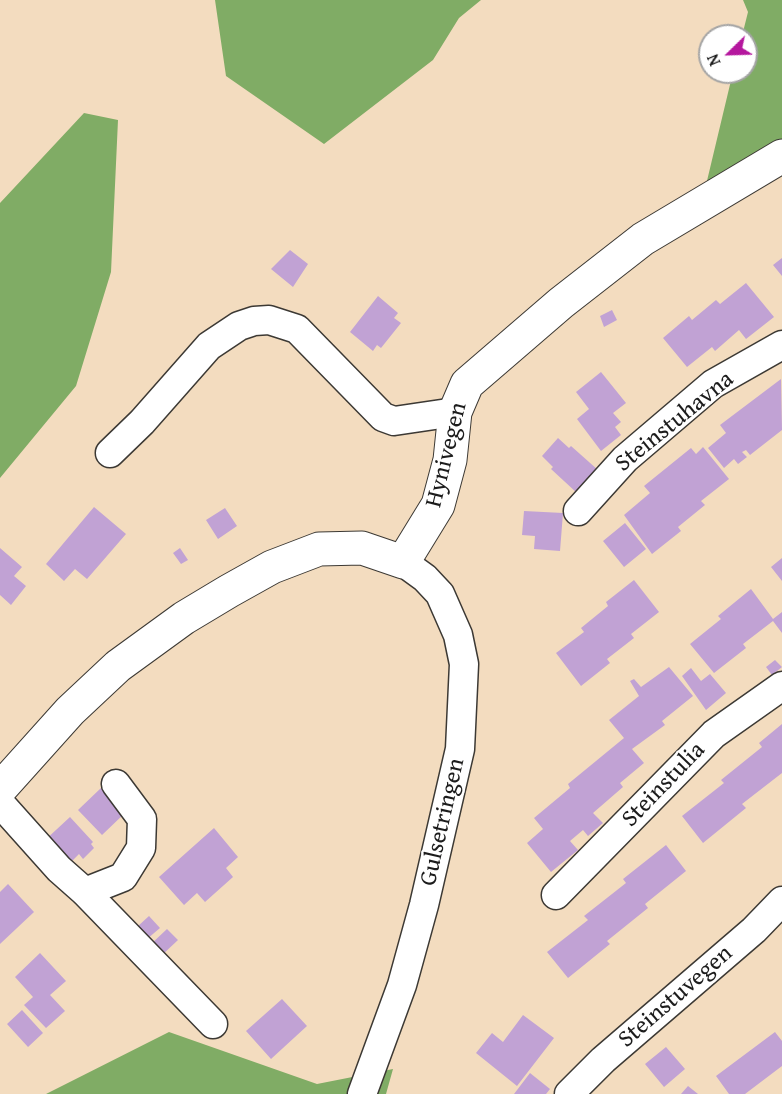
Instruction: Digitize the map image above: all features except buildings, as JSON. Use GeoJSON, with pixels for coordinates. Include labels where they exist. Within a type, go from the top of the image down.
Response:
{"type":"FeatureCollection","features":[{"type":"Feature","properties":{"kind":"main road","name":"Hynivegen"},"geometry":{"type":"LineString","coordinates":[[403,562],[438,505],[450,460],[455,412],[467,384],[579,288],[643,239],[782,156]]}},
{"type":"Feature","properties":{"kind":"main road"},"geometry":{"type":"LineString","coordinates":[[0,789],[70,711],[118,666],[184,618],[229,591],[287,560],[319,549],[362,548],[382,552],[403,562]]}},
{"type":"Feature","properties":{"kind":"street"},"geometry":{"type":"LineString","coordinates":[[110,453],[142,422],[209,346],[232,330],[254,321],[276,321],[297,329],[383,417],[394,421],[455,412]]}},
{"type":"Feature","properties":{"kind":"street","name":"Steinstuhavna"},"geometry":{"type":"LineString","coordinates":[[578,511],[625,459],[714,384],[782,345]]}},
{"type":"Feature","properties":{"kind":"street","name":"Gulsetringen"},"geometry":{"type":"LineString","coordinates":[[362,1094],[402,985],[424,905],[460,749],[464,664],[458,635],[440,594],[425,578],[403,562]]}},
{"type":"Feature","properties":{"kind":"street","name":"Steinstulia"},"geometry":{"type":"LineString","coordinates":[[556,895],[714,734],[782,686]]}},
{"type":"Feature","properties":{"kind":"street"},"geometry":{"type":"LineString","coordinates":[[85,892],[123,878],[141,848],[142,819],[116,784]]}},
{"type":"Feature","properties":{"kind":"street"},"geometry":{"type":"LineString","coordinates":[[0,803],[59,869],[85,892],[213,1024]]}},
{"type":"Feature","properties":{"kind":"street","name":"Steinstuvegen"},"geometry":{"type":"LineString","coordinates":[[569,1094],[603,1060],[754,930],[782,901]]}},
{"type":"Feature","properties":{"kind":"green space"},"geometry":{"type":"Polygon","coordinates":[[[215,0],[481,0],[459,18],[433,60],[324,144],[226,76],[215,0]]]}},
{"type":"Feature","properties":{"kind":"green space"},"geometry":{"type":"Polygon","coordinates":[[[743,0],[782,0],[782,149],[706,185],[730,84],[758,84],[758,24],[745,24],[748,12],[743,0]]]}},
{"type":"Feature","properties":{"kind":"green space"},"geometry":{"type":"Polygon","coordinates":[[[84,113],[118,120],[111,272],[76,386],[0,478],[0,203],[84,113]]]}},
{"type":"Feature","properties":{"kind":"green space"},"geometry":{"type":"Polygon","coordinates":[[[169,1032],[317,1084],[393,1069],[386,1094],[46,1094],[169,1032]]]}}]}
